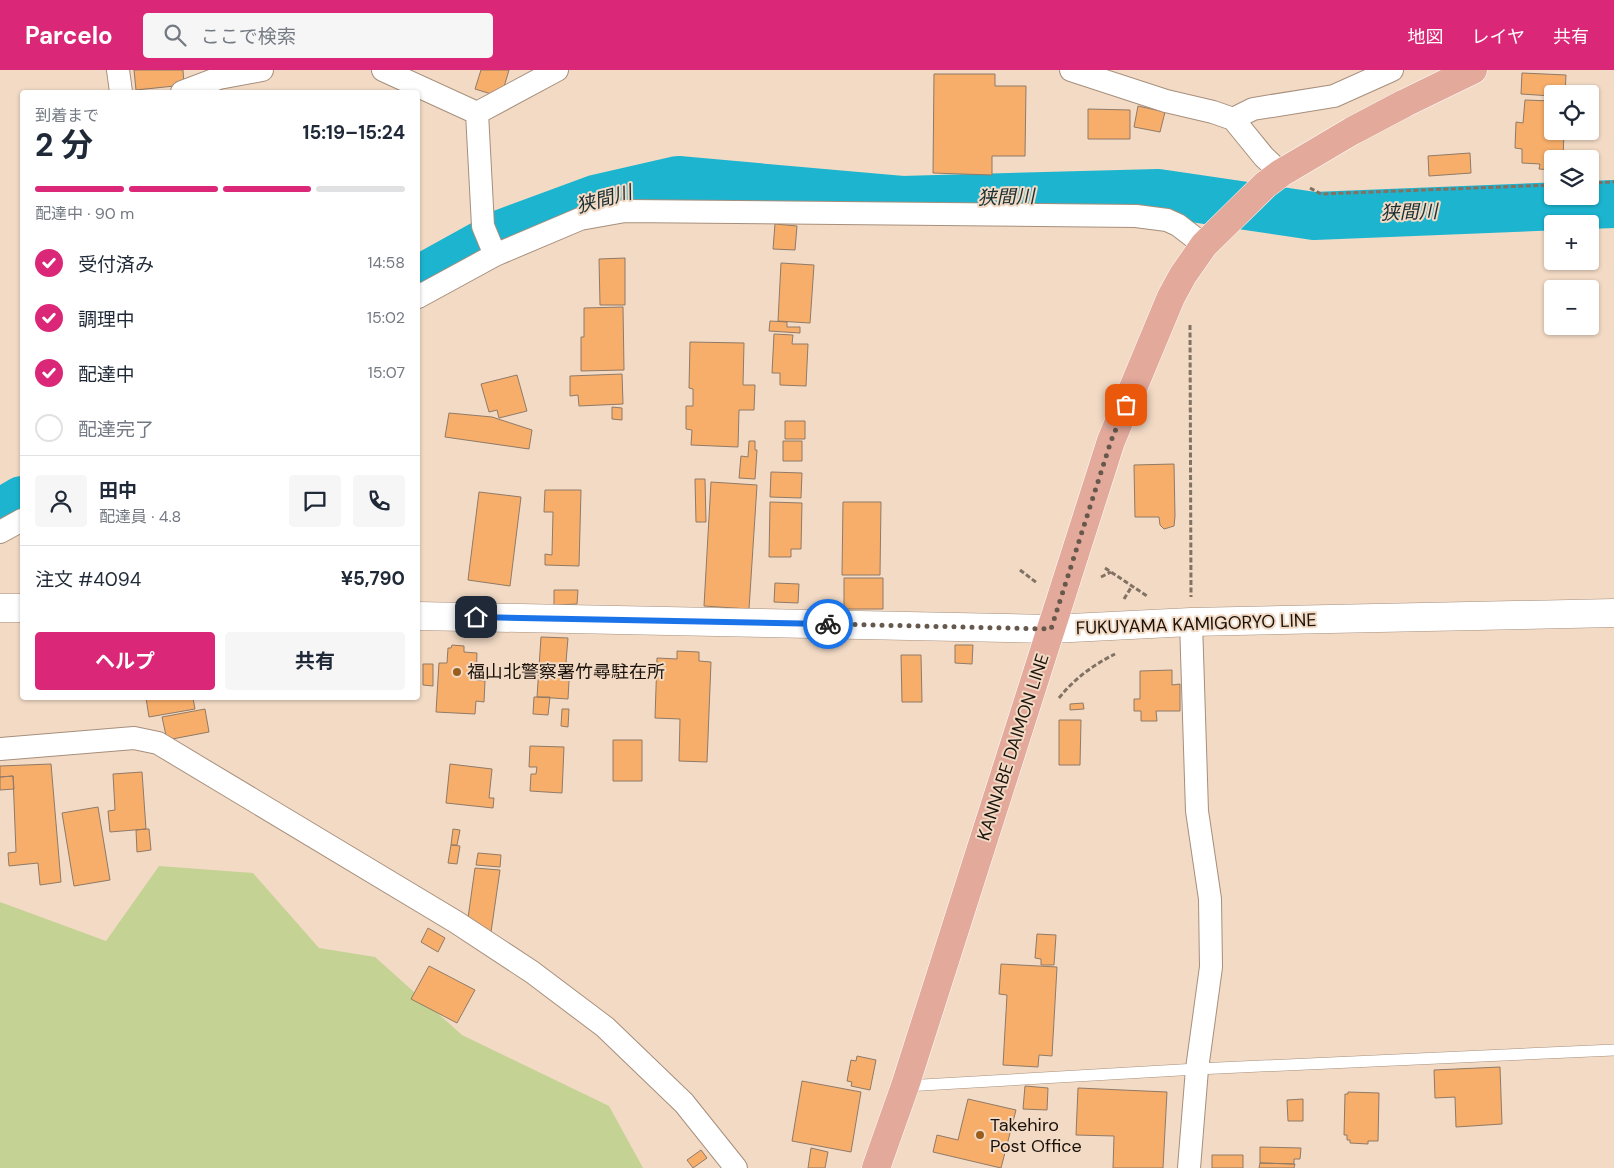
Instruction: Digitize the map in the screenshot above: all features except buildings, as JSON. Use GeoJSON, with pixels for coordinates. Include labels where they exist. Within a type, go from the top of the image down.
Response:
{"type":"FeatureCollection","features":[{"type":"Feature","properties":{"kind":"main road","name":"KANNABE DAIMON LINE"},"geometry":{"type":"LineString","coordinates":[[876,1168],[1111,441],[1170,297],[1183,275],[1212,236],[1273,179],[1352,131],[1473,70]]}},
{"type":"Feature","properties":{"kind":"main road"},"geometry":{"type":"LineString","coordinates":[[0,608],[20,608]]}},
{"type":"Feature","properties":{"kind":"main road","name":"FUKUYAMA KAMIGORYO LINE"},"geometry":{"type":"LineString","coordinates":[[420,616],[1051,629],[1191,622],[1614,613]]}},
{"type":"Feature","properties":{"kind":"street"},"geometry":{"type":"LineString","coordinates":[[118,70],[121,90]]}},
{"type":"Feature","properties":{"kind":"street"},"geometry":{"type":"LineString","coordinates":[[187,90],[219,78],[262,70]]}},
{"type":"Feature","properties":{"kind":"street"},"geometry":{"type":"LineString","coordinates":[[383,70],[477,113]]}},
{"type":"Feature","properties":{"kind":"street"},"geometry":{"type":"LineString","coordinates":[[477,113],[557,70]]}},
{"type":"Feature","properties":{"kind":"street"},"geometry":{"type":"LineString","coordinates":[[1071,70],[1166,101],[1213,112],[1233,119],[1264,157],[1273,179]]}},
{"type":"Feature","properties":{"kind":"street"},"geometry":{"type":"LineString","coordinates":[[1233,119],[1253,109],[1334,96],[1392,70]]}},
{"type":"Feature","properties":{"kind":"street"},"geometry":{"type":"LineString","coordinates":[[477,113],[483,226],[495,255]]}},
{"type":"Feature","properties":{"kind":"street"},"geometry":{"type":"LineString","coordinates":[[420,295],[495,255],[580,219],[625,211],[1136,216],[1168,220],[1212,236]]}},
{"type":"Feature","properties":{"kind":"street"},"geometry":{"type":"LineString","coordinates":[[0,532],[20,521]]}},
{"type":"Feature","properties":{"kind":"street"},"geometry":{"type":"LineString","coordinates":[[1189,1168],[1197,1069],[1211,967],[1210,899],[1197,811],[1191,622]]}},
{"type":"Feature","properties":{"kind":"street"},"geometry":{"type":"LineString","coordinates":[[0,750],[134,738],[158,743],[456,922],[532,972],[605,1027],[684,1104],[736,1168]]}},
{"type":"Feature","properties":{"kind":"lane"},"geometry":{"type":"LineString","coordinates":[[904,1086],[1197,1069],[1614,1050]]}},
{"type":"Feature","properties":{"kind":"path"},"geometry":{"type":"LineString","coordinates":[[1273,179],[1321,194],[1544,185]]}},
{"type":"Feature","properties":{"kind":"path"},"geometry":{"type":"LineString","coordinates":[[1599,183],[1614,182]]}},
{"type":"Feature","properties":{"kind":"path"},"geometry":{"type":"LineString","coordinates":[[1190,318],[1191,622]]}},
{"type":"Feature","properties":{"kind":"path"},"geometry":{"type":"LineString","coordinates":[[1105,568],[1148,596]]}},
{"type":"Feature","properties":{"kind":"path"},"geometry":{"type":"LineString","coordinates":[[1020,570],[1037,583]]}},
{"type":"Feature","properties":{"kind":"path"},"geometry":{"type":"LineString","coordinates":[[1101,577],[1111,572]]}},
{"type":"Feature","properties":{"kind":"path"},"geometry":{"type":"LineString","coordinates":[[1121,604],[1132,586]]}},
{"type":"Feature","properties":{"kind":"path"},"geometry":{"type":"LineString","coordinates":[[1055,705],[1076,679],[1098,662],[1117,653]]}},
{"type":"Feature","properties":{"kind":"green space"},"geometry":{"type":"Polygon","coordinates":[[[159,866],[253,873],[319,948],[375,957],[462,1035],[609,1106],[643,1168],[0,1168],[0,902],[106,941],[159,866]]]}},
{"type":"Feature","properties":{"kind":"waterway","name":"狭間川"},"geometry":{"type":"LineString","coordinates":[[420,279],[503,233],[595,199],[678,180],[902,200],[1158,193],[1314,216],[1614,204]]}},
{"type":"Feature","properties":{"kind":"waterway","name":"狭間川"},"geometry":{"type":"LineString","coordinates":[[0,513],[20,501]]}},
{"type":"Feature","properties":{"kind":"way so far"},"geometry":{"type":"LineString","coordinates":[[828,624],[1051,629],[1111,441],[1126,405]]}},
{"type":"Feature","properties":{"kind":"place","name":"福山北警察署竹尋駐在所"},"geometry":{"type":"Point","coordinates":[457,672]}},
{"type":"Feature","properties":{"kind":"place","name":"Takehiro Post Office"},"geometry":{"type":"Point","coordinates":[980,1135]}},
{"type":"Feature","properties":{"kind":"route"},"geometry":{"type":"LineString","coordinates":[[476,617],[828,624]]}}]}
